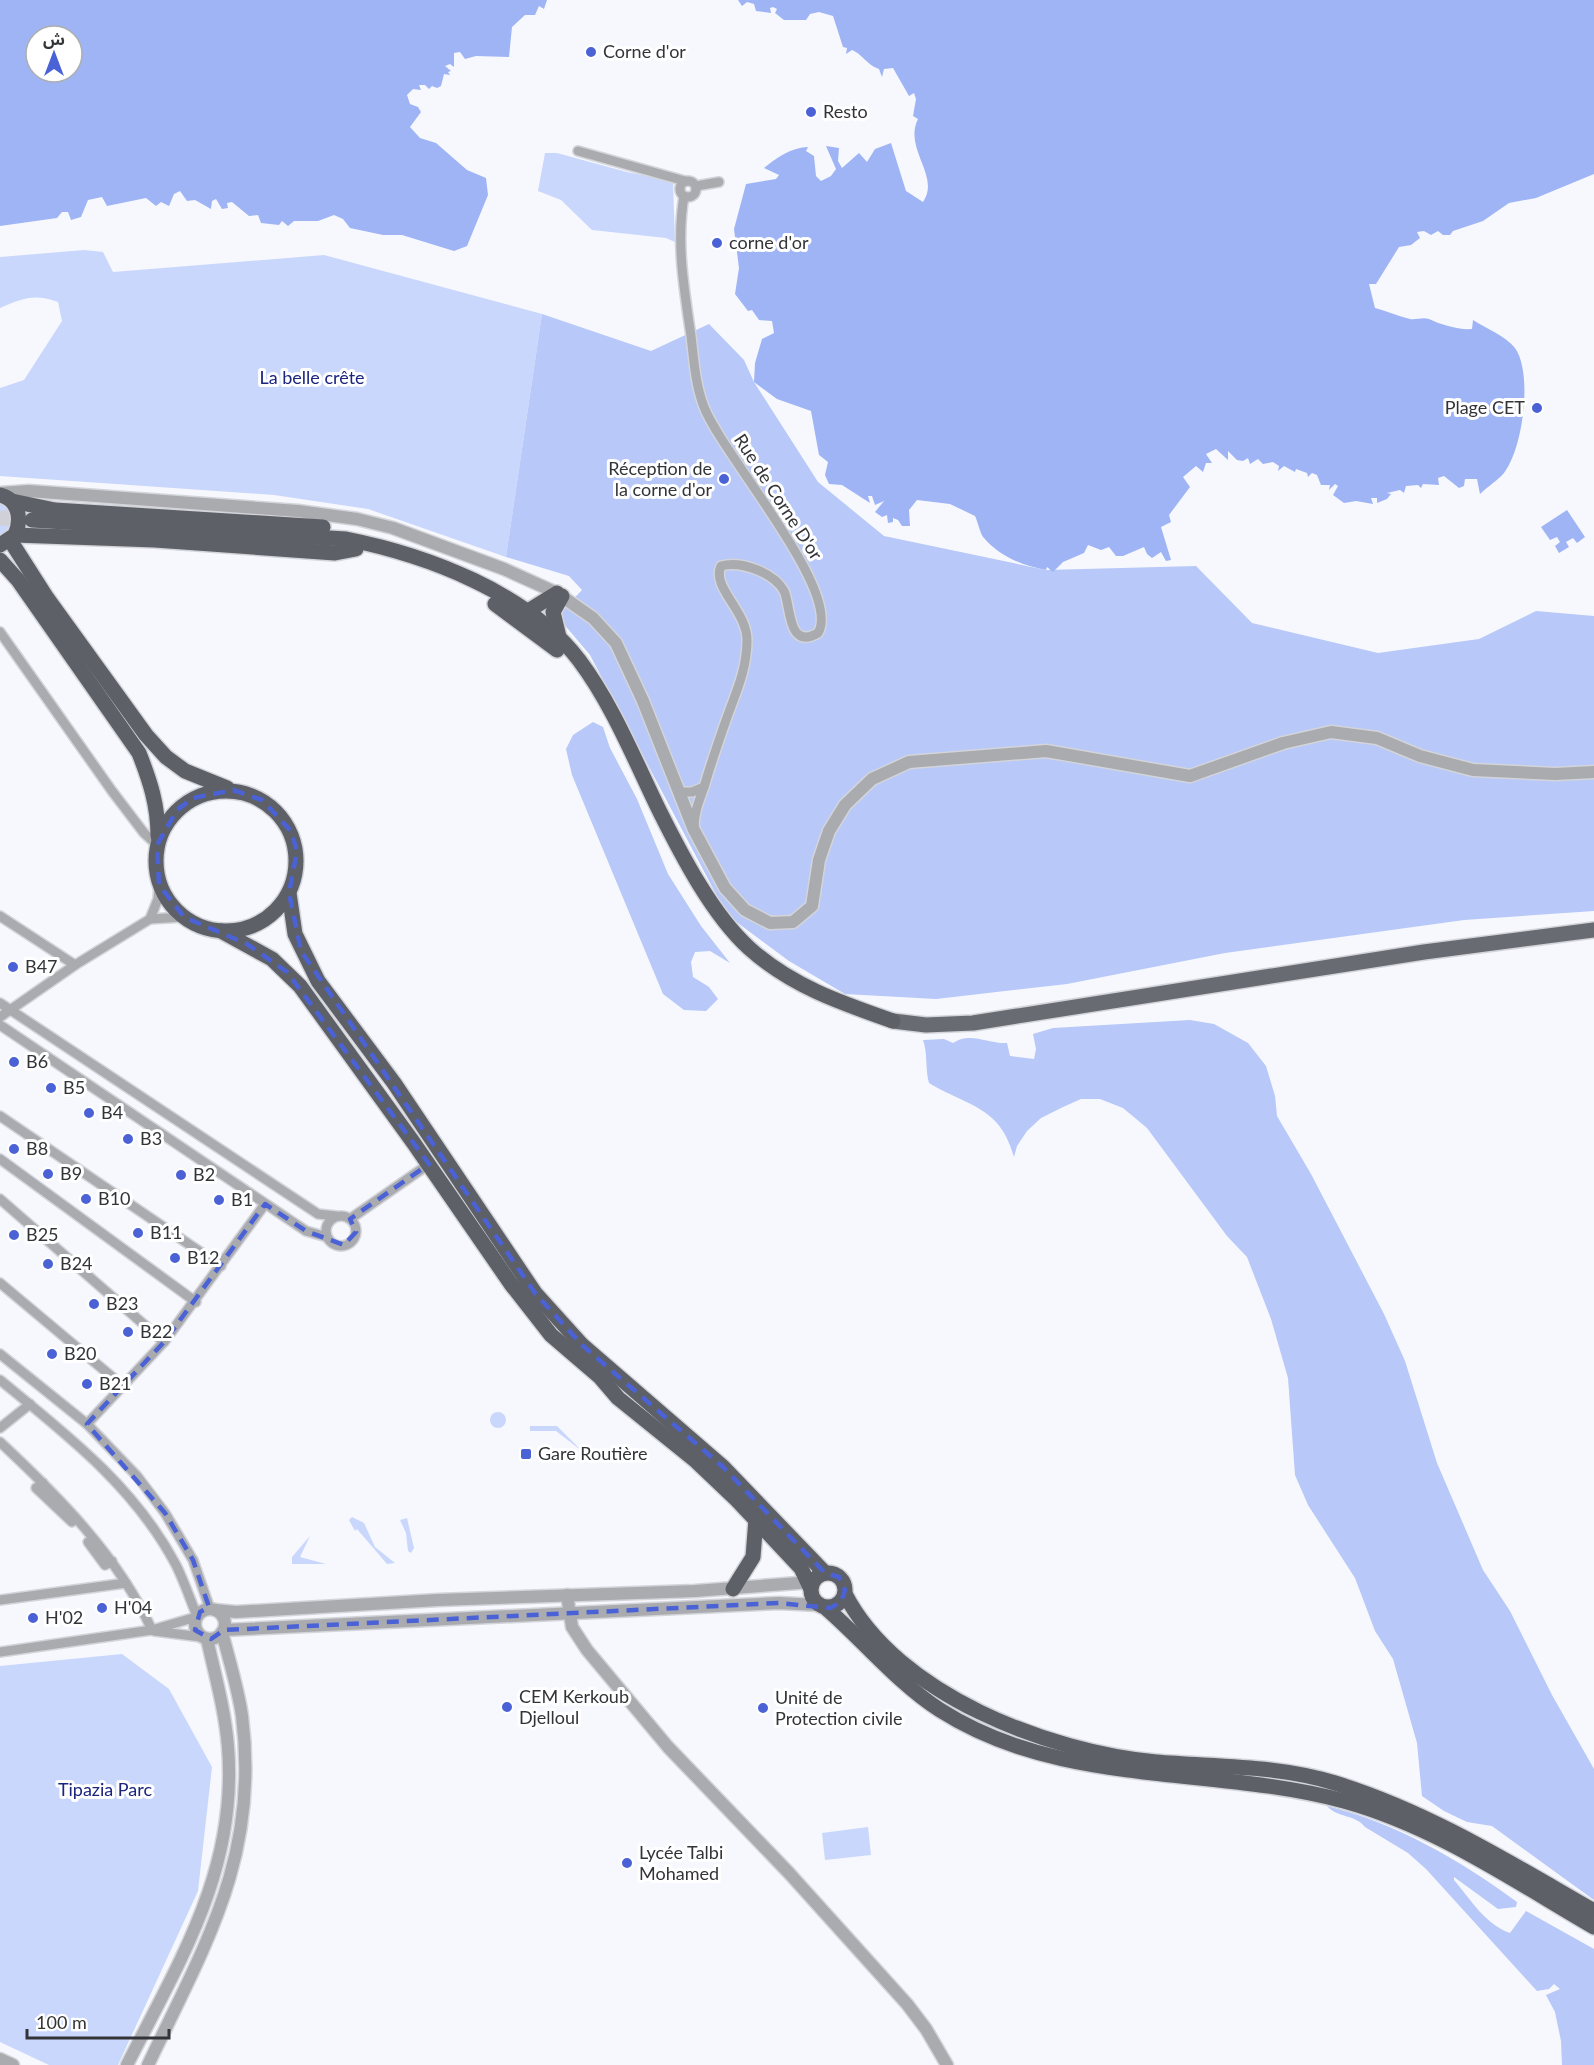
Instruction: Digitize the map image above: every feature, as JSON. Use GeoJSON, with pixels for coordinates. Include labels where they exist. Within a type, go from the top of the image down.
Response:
{"type":"FeatureCollection","features":[{"type":"Feature","properties":{"kind":"highway"},"geometry":{"type":"LineString","coordinates":[[4,496],[19,517],[8,540]]}},
{"type":"Feature","properties":{"kind":"highway"},"geometry":{"type":"LineString","coordinates":[[4,496],[55,510],[314,526],[340,531],[361,546],[424,570],[492,602],[515,610],[528,611],[560,594]]}},
{"type":"Feature","properties":{"kind":"highway"},"geometry":{"type":"LineString","coordinates":[[32,523],[361,546],[448,570],[528,611],[578,659],[599,690],[683,857],[728,924],[748,947],[803,985],[831,1000],[893,1021]]}},
{"type":"Feature","properties":{"kind":"highway"},"geometry":{"type":"LineString","coordinates":[[8,540],[47,536],[335,553],[361,546]]}},
{"type":"Feature","properties":{"kind":"highway"},"geometry":{"type":"LineString","coordinates":[[35,580],[28,550],[32,543],[47,536]]}},
{"type":"Feature","properties":{"kind":"highway"},"geometry":{"type":"LineString","coordinates":[[0,560],[18,580],[138,753],[151,783],[158,813],[156,865],[159,885],[170,903],[184,917],[201,927],[221,931],[241,930],[261,922],[277,910],[289,893],[296,873],[297,851],[291,831],[279,813],[262,800],[185,771],[166,757],[146,735],[8,540]]}},
{"type":"Feature","properties":{"kind":"highway"},"geometry":{"type":"LineString","coordinates":[[560,594],[553,612],[560,640]]}},
{"type":"Feature","properties":{"kind":"highway"},"geometry":{"type":"LineString","coordinates":[[492,602],[549,643],[577,672],[602,712],[696,887],[724,927],[746,951],[795,986],[821,999],[858,1014],[893,1021]]}},
{"type":"Feature","properties":{"kind":"highway"},"geometry":{"type":"LineString","coordinates":[[157,845],[165,826],[177,810],[193,798],[213,792],[233,790]]}},
{"type":"Feature","properties":{"kind":"highway"},"geometry":{"type":"LineString","coordinates":[[289,893],[295,934],[318,981],[394,1083],[535,1293],[582,1345],[723,1467],[814,1581]]}},
{"type":"Feature","properties":{"kind":"highway"},"geometry":{"type":"LineString","coordinates":[[221,931],[262,952],[287,972],[429,1164],[511,1284],[551,1335],[600,1377],[618,1398],[717,1479],[814,1581]]}},
{"type":"Feature","properties":{"kind":"highway"},"geometry":{"type":"LineString","coordinates":[[733,1589],[753,1557],[756,1544],[756,1519]]}},
{"type":"Feature","properties":{"kind":"highway"},"geometry":{"type":"LineString","coordinates":[[814,1581],[839,1577],[844,1583],[845,1594],[862,1620],[906,1666],[945,1693],[1019,1730],[1070,1748],[1109,1756],[1284,1771],[1334,1782],[1440,1823],[1594,1911]]}},
{"type":"Feature","properties":{"kind":"highway"},"geometry":{"type":"LineString","coordinates":[[814,1581],[811,1595],[920,1697],[990,1737],[1017,1748],[1104,1767],[1274,1785],[1374,1810],[1458,1848],[1594,1927]]}},
{"type":"Feature","properties":{"kind":"highway"},"geometry":{"type":"LineString","coordinates":[[822,1606],[838,1605],[845,1594]]}},
{"type":"Feature","properties":{"kind":"main road"},"geometry":{"type":"LineString","coordinates":[[893,1021],[926,1025],[972,1023],[1424,952],[1594,930]]}},
{"type":"Feature","properties":{"kind":"street"},"geometry":{"type":"LineString","coordinates":[[578,151],[692,182],[696,186]]}},
{"type":"Feature","properties":{"kind":"street"},"geometry":{"type":"LineString","coordinates":[[686,182],[681,188],[684,196],[693,195],[696,186]]}},
{"type":"Feature","properties":{"kind":"street"},"geometry":{"type":"LineString","coordinates":[[696,186],[719,182]]}},
{"type":"Feature","properties":{"kind":"street","name":"Rue de Corne D'or"},"geometry":{"type":"LineString","coordinates":[[684,196],[680,222],[681,262],[699,395],[726,450],[802,561],[817,591],[821,618],[818,633],[808,636],[799,634],[792,626],[786,598],[777,583],[768,575],[741,565],[730,563],[722,566],[718,577],[720,584],[738,609],[747,635],[747,658],[742,681],[704,787]]}},
{"type":"Feature","properties":{"kind":"street"},"geometry":{"type":"LineString","coordinates":[[4,496],[29,491],[298,511],[357,519],[447,547],[560,594],[593,618],[616,643],[643,701],[694,830],[725,888],[745,910],[770,923],[793,922],[812,906],[819,860],[829,831],[845,805],[872,780],[909,762],[1046,752],[1190,776],[1283,743],[1331,732],[1377,738],[1420,756],[1473,770],[1555,774],[1594,772]]}},
{"type":"Feature","properties":{"kind":"street"},"geometry":{"type":"LineString","coordinates":[[0,632],[118,799],[157,845]]}},
{"type":"Feature","properties":{"kind":"street"},"geometry":{"type":"LineString","coordinates":[[678,792],[692,792],[704,787]]}},
{"type":"Feature","properties":{"kind":"street"},"geometry":{"type":"LineString","coordinates":[[694,830],[697,803],[704,787]]}},
{"type":"Feature","properties":{"kind":"street"},"geometry":{"type":"LineString","coordinates":[[150,919],[156,906],[159,885]]}},
{"type":"Feature","properties":{"kind":"street"},"geometry":{"type":"LineString","coordinates":[[0,916],[75,965]]}},
{"type":"Feature","properties":{"kind":"street"},"geometry":{"type":"LineString","coordinates":[[0,1017],[75,965],[150,919],[184,917]]}},
{"type":"Feature","properties":{"kind":"street"},"geometry":{"type":"LineString","coordinates":[[0,1003],[318,1214],[350,1219],[355,1227],[352,1241],[339,1246],[327,1237],[306,1231],[0,1025]]}},
{"type":"Feature","properties":{"kind":"street"},"geometry":{"type":"LineString","coordinates":[[0,1116],[221,1266]]}},
{"type":"Feature","properties":{"kind":"street"},"geometry":{"type":"LineString","coordinates":[[0,1158],[196,1302]]}},
{"type":"Feature","properties":{"kind":"street"},"geometry":{"type":"LineString","coordinates":[[350,1219],[429,1164]]}},
{"type":"Feature","properties":{"kind":"street"},"geometry":{"type":"LineString","coordinates":[[0,1199],[164,1342]]}},
{"type":"Feature","properties":{"kind":"street"},"geometry":{"type":"LineString","coordinates":[[87,1424],[164,1342],[196,1302],[265,1204]]}},
{"type":"Feature","properties":{"kind":"street"},"geometry":{"type":"LineString","coordinates":[[327,1237],[326,1227],[336,1216]]}},
{"type":"Feature","properties":{"kind":"street"},"geometry":{"type":"LineString","coordinates":[[0,1283],[123,1386]]}},
{"type":"Feature","properties":{"kind":"street"},"geometry":{"type":"LineString","coordinates":[[0,1354],[87,1424],[137,1476],[165,1513],[193,1560],[212,1609],[222,1616],[223,1631],[242,1714],[245,1749],[244,1807],[237,1853],[217,1920],[148,2065]]}},
{"type":"Feature","properties":{"kind":"street"},"geometry":{"type":"LineString","coordinates":[[0,1380],[92,1457],[122,1488],[153,1528],[176,1566],[196,1616],[195,1630],[204,1638],[224,1715],[228,1748],[228,1794],[221,1850],[202,1914],[127,2065]]}},
{"type":"Feature","properties":{"kind":"street"},"geometry":{"type":"LineString","coordinates":[[0,1428],[30,1404]]}},
{"type":"Feature","properties":{"kind":"street"},"geometry":{"type":"LineString","coordinates":[[0,1442],[43,1483],[36,1488],[70,1520],[105,1565],[112,1561],[152,1630]]}},
{"type":"Feature","properties":{"kind":"street"},"geometry":{"type":"LineString","coordinates":[[0,1652],[152,1630],[212,1609],[236,1612],[733,1589],[814,1581]]}},
{"type":"Feature","properties":{"kind":"street"},"geometry":{"type":"LineString","coordinates":[[0,1600],[126,1583]]}},
{"type":"Feature","properties":{"kind":"street"},"geometry":{"type":"LineString","coordinates":[[567,1595],[572,1627],[587,1650],[668,1747],[789,1873],[907,2004],[926,2029],[947,2065]]}},
{"type":"Feature","properties":{"kind":"street"},"geometry":{"type":"LineString","coordinates":[[152,1630],[216,1638],[223,1631],[779,1603],[822,1606]]}},
{"type":"Feature","properties":{"kind":"street"},"geometry":{"type":"LineString","coordinates":[[0,2059],[13,2065]]}},
{"type":"Feature","properties":{"kind":"highlighted area"},"geometry":{"type":"Polygon","coordinates":[[[233,790],[262,800],[291,831],[297,851],[289,893],[301,951],[535,1293],[582,1345],[723,1467],[825,1573],[839,1577],[845,1590],[841,1602],[830,1608],[779,1603],[224,1630],[211,1639],[195,1630],[200,1612],[209,1607],[193,1560],[165,1513],[87,1424],[164,1342],[265,1204],[306,1231],[344,1245],[356,1232],[350,1219],[429,1164],[287,972],[247,944],[184,917],[159,885],[157,845],[177,810],[193,798],[233,790]]]}},
{"type":"Feature","properties":{"kind":"green space"},"geometry":{"type":"Polygon","coordinates":[[[545,153],[557,153],[627,172],[673,181],[675,242],[666,238],[592,230],[561,200],[538,191],[545,153]]]}},
{"type":"Feature","properties":{"kind":"green space","name":"La belle crête"},"geometry":{"type":"Polygon","coordinates":[[[84,250],[103,252],[113,272],[324,255],[542,314],[506,557],[368,509],[274,495],[0,476],[0,388],[24,380],[62,321],[58,302],[49,299],[28,298],[0,308],[0,257],[84,250]]]}},
{"type":"Feature","properties":{"kind":"green space"},"geometry":{"type":"Polygon","coordinates":[[[0,503],[10,515],[10,524],[0,537],[0,503]]]}},
{"type":"Feature","properties":{"kind":"green space"},"geometry":{"type":"Polygon","coordinates":[[[495,1412],[501,1412],[506,1420],[504,1426],[495,1428],[490,1423],[490,1417],[495,1412]]]}},
{"type":"Feature","properties":{"kind":"green space"},"geometry":{"type":"Polygon","coordinates":[[[530,1426],[557,1426],[582,1451],[556,1431],[530,1431],[530,1426]]]}},
{"type":"Feature","properties":{"kind":"green space"},"geometry":{"type":"Polygon","coordinates":[[[352,1517],[364,1523],[375,1547],[395,1563],[387,1564],[357,1529],[355,1531],[349,1520],[352,1517]]]}},
{"type":"Feature","properties":{"kind":"green space"},"geometry":{"type":"Polygon","coordinates":[[[407,1518],[414,1548],[411,1553],[408,1551],[406,1533],[400,1520],[407,1518]]]}},
{"type":"Feature","properties":{"kind":"green space"},"geometry":{"type":"Polygon","coordinates":[[[310,1536],[300,1557],[326,1564],[292,1564],[292,1557],[310,1536]]]}},
{"type":"Feature","properties":{"kind":"green space","name":"Tipazia Parc"},"geometry":{"type":"Polygon","coordinates":[[[122,1654],[169,1689],[212,1767],[198,1891],[118,2065],[49,2065],[0,2042],[0,1666],[122,1654]]]}},
{"type":"Feature","properties":{"kind":"green space"},"geometry":{"type":"Polygon","coordinates":[[[868,1827],[871,1855],[825,1860],[822,1833],[868,1827]]]}},
{"type":"Feature","properties":{"kind":"shaded area"},"geometry":{"type":"Polygon","coordinates":[[[0,0],[547,0],[544,9],[539,6],[535,15],[525,15],[512,27],[509,57],[476,56],[465,59],[460,52],[454,53],[454,67],[450,64],[445,66],[451,71],[448,72],[450,75],[444,74],[441,86],[437,88],[432,86],[429,89],[425,85],[419,85],[421,90],[413,89],[407,95],[410,104],[418,107],[421,112],[410,127],[420,138],[436,143],[467,170],[486,178],[488,195],[467,246],[454,251],[402,235],[383,235],[350,228],[343,219],[334,215],[318,221],[294,221],[288,226],[282,221],[279,225],[261,223],[258,215],[249,216],[232,202],[227,203],[228,208],[222,209],[216,199],[212,201],[211,209],[195,200],[187,201],[180,191],[174,194],[169,206],[161,202],[156,206],[146,198],[107,206],[102,197],[88,200],[81,217],[71,220],[68,212],[62,212],[57,218],[0,226],[0,0]]]}},
{"type":"Feature","properties":{"kind":"shaded area"},"geometry":{"type":"Polygon","coordinates":[[[738,0],[1594,0],[1594,174],[1536,198],[1509,203],[1483,221],[1453,231],[1450,235],[1443,235],[1438,231],[1431,235],[1424,231],[1417,232],[1420,238],[1411,245],[1399,247],[1376,284],[1369,284],[1375,308],[1410,319],[1427,318],[1461,329],[1472,329],[1473,320],[1501,336],[1515,348],[1524,375],[1524,392],[1521,429],[1511,462],[1504,473],[1480,494],[1477,479],[1465,479],[1464,486],[1459,488],[1444,476],[1438,478],[1439,485],[1423,484],[1421,488],[1418,485],[1406,486],[1404,493],[1400,490],[1387,493],[1391,494],[1387,499],[1377,503],[1377,498],[1371,498],[1373,504],[1356,501],[1344,503],[1333,495],[1338,486],[1335,484],[1329,490],[1330,485],[1321,485],[1317,475],[1312,473],[1308,477],[1307,473],[1296,469],[1295,472],[1284,466],[1278,471],[1279,466],[1273,462],[1263,464],[1258,459],[1250,464],[1248,458],[1243,461],[1237,460],[1228,451],[1228,460],[1216,449],[1206,454],[1212,463],[1206,463],[1203,472],[1196,466],[1183,477],[1190,487],[1169,515],[1171,522],[1161,527],[1171,560],[1166,561],[1161,552],[1152,558],[1144,547],[1123,556],[1116,556],[1109,547],[1101,550],[1088,545],[1084,553],[1063,562],[1053,572],[1047,567],[1046,570],[1028,566],[1003,555],[983,536],[975,516],[950,504],[917,500],[909,510],[910,526],[902,526],[898,520],[893,518],[893,522],[888,523],[887,515],[882,517],[875,512],[884,501],[875,505],[872,496],[868,496],[870,503],[842,485],[829,484],[825,475],[828,462],[819,455],[811,411],[777,399],[754,382],[755,363],[762,339],[774,333],[772,321],[759,320],[752,310],[748,311],[735,294],[739,268],[734,229],[746,184],[776,179],[779,175],[764,168],[784,154],[802,147],[808,147],[806,151],[814,156],[816,176],[821,181],[831,176],[836,169],[826,146],[839,148],[838,161],[842,168],[859,153],[867,162],[875,149],[891,143],[906,191],[923,202],[928,182],[915,141],[918,119],[913,116],[916,99],[914,93],[909,96],[893,68],[884,69],[882,77],[879,69],[856,52],[852,50],[846,54],[847,48],[843,47],[833,16],[819,12],[810,14],[806,20],[784,20],[775,13],[777,9],[773,7],[770,8],[771,13],[756,11],[754,4],[747,2],[742,6],[738,0]]]}},
{"type":"Feature","properties":{"kind":"shaded area"},"geometry":{"type":"Polygon","coordinates":[[[542,314],[651,351],[709,324],[744,360],[754,382],[818,482],[884,536],[1046,570],[1196,566],[1252,623],[1378,653],[1479,639],[1536,611],[1594,616],[1594,911],[1464,920],[1225,953],[1067,984],[936,999],[845,994],[789,961],[727,915],[590,655],[557,616],[582,590],[569,576],[506,557],[542,314]]]}},
{"type":"Feature","properties":{"kind":"shaded area"},"geometry":{"type":"Polygon","coordinates":[[[1567,510],[1585,537],[1577,543],[1573,538],[1566,542],[1569,547],[1559,553],[1555,546],[1560,542],[1557,537],[1550,540],[1541,527],[1567,510]]]}},
{"type":"Feature","properties":{"kind":"shaded area"},"geometry":{"type":"Polygon","coordinates":[[[593,722],[603,727],[610,748],[637,799],[668,874],[701,926],[730,963],[710,951],[695,952],[691,962],[693,977],[709,987],[718,999],[706,1011],[684,1010],[663,994],[572,775],[566,749],[573,735],[593,722]]]}},
{"type":"Feature","properties":{"kind":"shaded area"},"geometry":{"type":"Polygon","coordinates":[[[1190,1020],[1214,1024],[1248,1043],[1266,1066],[1275,1096],[1277,1116],[1311,1174],[1384,1314],[1405,1361],[1437,1463],[1483,1570],[1510,1611],[1552,1695],[1594,1769],[1594,1900],[1492,1826],[1467,1822],[1444,1811],[1422,1796],[1417,1743],[1393,1659],[1375,1631],[1355,1578],[1308,1505],[1295,1475],[1288,1378],[1271,1319],[1247,1257],[1227,1236],[1147,1128],[1123,1108],[1100,1099],[1081,1099],[1041,1118],[1027,1131],[1017,1146],[1014,1157],[1008,1140],[992,1118],[929,1083],[923,1040],[944,1039],[953,1043],[973,1038],[1007,1043],[1010,1056],[1034,1059],[1036,1049],[1033,1034],[1053,1028],[1190,1020]]]}},
{"type":"Feature","properties":{"kind":"shaded area"},"geometry":{"type":"Polygon","coordinates":[[[1327,1806],[1378,1822],[1426,1845],[1473,1872],[1517,1902],[1516,1907],[1498,1909],[1454,1877],[1479,1911],[1501,1929],[1510,1933],[1526,1911],[1594,1949],[1594,2065],[1562,2065],[1561,2041],[1555,2012],[1546,1995],[1560,1989],[1554,1984],[1549,1989],[1537,1991],[1426,1869],[1408,1853],[1356,1820],[1336,1813],[1327,1806]]]}},
{"type":"Feature","properties":{"kind":"tunnel"},"geometry":{"type":"LineString","coordinates":[[0,518],[29,519]]}},
{"type":"Feature","properties":{"kind":"place","name":"Corne d'or"},"geometry":{"type":"Point","coordinates":[591,52]}},
{"type":"Feature","properties":{"kind":"place","name":"Resto"},"geometry":{"type":"Point","coordinates":[811,112]}},
{"type":"Feature","properties":{"kind":"place","name":"corne d'or"},"geometry":{"type":"Point","coordinates":[717,243]}},
{"type":"Feature","properties":{"kind":"place","name":"Plage CET"},"geometry":{"type":"Point","coordinates":[1537,408]}},
{"type":"Feature","properties":{"kind":"place","name":"Réception de la corne d'or"},"geometry":{"type":"Point","coordinates":[724,479]}},
{"type":"Feature","properties":{"kind":"place","name":"B47"},"geometry":{"type":"Point","coordinates":[13,967]}},
{"type":"Feature","properties":{"kind":"place","name":"B6"},"geometry":{"type":"Point","coordinates":[14,1062]}},
{"type":"Feature","properties":{"kind":"place","name":"B5"},"geometry":{"type":"Point","coordinates":[51,1088]}},
{"type":"Feature","properties":{"kind":"place","name":"B4"},"geometry":{"type":"Point","coordinates":[89,1113]}},
{"type":"Feature","properties":{"kind":"place","name":"B3"},"geometry":{"type":"Point","coordinates":[128,1139]}},
{"type":"Feature","properties":{"kind":"place","name":"B8"},"geometry":{"type":"Point","coordinates":[14,1149]}},
{"type":"Feature","properties":{"kind":"place","name":"B9"},"geometry":{"type":"Point","coordinates":[48,1174]}},
{"type":"Feature","properties":{"kind":"place","name":"B2"},"geometry":{"type":"Point","coordinates":[181,1175]}},
{"type":"Feature","properties":{"kind":"place","name":"B10"},"geometry":{"type":"Point","coordinates":[86,1199]}},
{"type":"Feature","properties":{"kind":"place","name":"B1"},"geometry":{"type":"Point","coordinates":[219,1200]}},
{"type":"Feature","properties":{"kind":"place","name":"B11"},"geometry":{"type":"Point","coordinates":[138,1233]}},
{"type":"Feature","properties":{"kind":"place","name":"B25"},"geometry":{"type":"Point","coordinates":[14,1235]}},
{"type":"Feature","properties":{"kind":"place","name":"B12"},"geometry":{"type":"Point","coordinates":[175,1258]}},
{"type":"Feature","properties":{"kind":"place","name":"B24"},"geometry":{"type":"Point","coordinates":[48,1264]}},
{"type":"Feature","properties":{"kind":"place","name":"B23"},"geometry":{"type":"Point","coordinates":[94,1304]}},
{"type":"Feature","properties":{"kind":"place","name":"B22"},"geometry":{"type":"Point","coordinates":[128,1332]}},
{"type":"Feature","properties":{"kind":"place","name":"B20"},"geometry":{"type":"Point","coordinates":[52,1354]}},
{"type":"Feature","properties":{"kind":"place","name":"B21"},"geometry":{"type":"Point","coordinates":[87,1384]}},
{"type":"Feature","properties":{"kind":"place","name":"Gare Routière"},"geometry":{"type":"Point","coordinates":[526,1454]}},
{"type":"Feature","properties":{"kind":"place","name":"H'04"},"geometry":{"type":"Point","coordinates":[102,1608]}},
{"type":"Feature","properties":{"kind":"place","name":"H'02"},"geometry":{"type":"Point","coordinates":[33,1618]}},
{"type":"Feature","properties":{"kind":"place","name":"CEM Kerkoub Djelloul"},"geometry":{"type":"Point","coordinates":[507,1707]}},
{"type":"Feature","properties":{"kind":"place","name":"Unité de Protection civile"},"geometry":{"type":"Point","coordinates":[763,1708]}},
{"type":"Feature","properties":{"kind":"place","name":"Lycée Talbi Mohamed"},"geometry":{"type":"Point","coordinates":[627,1863]}}]}
